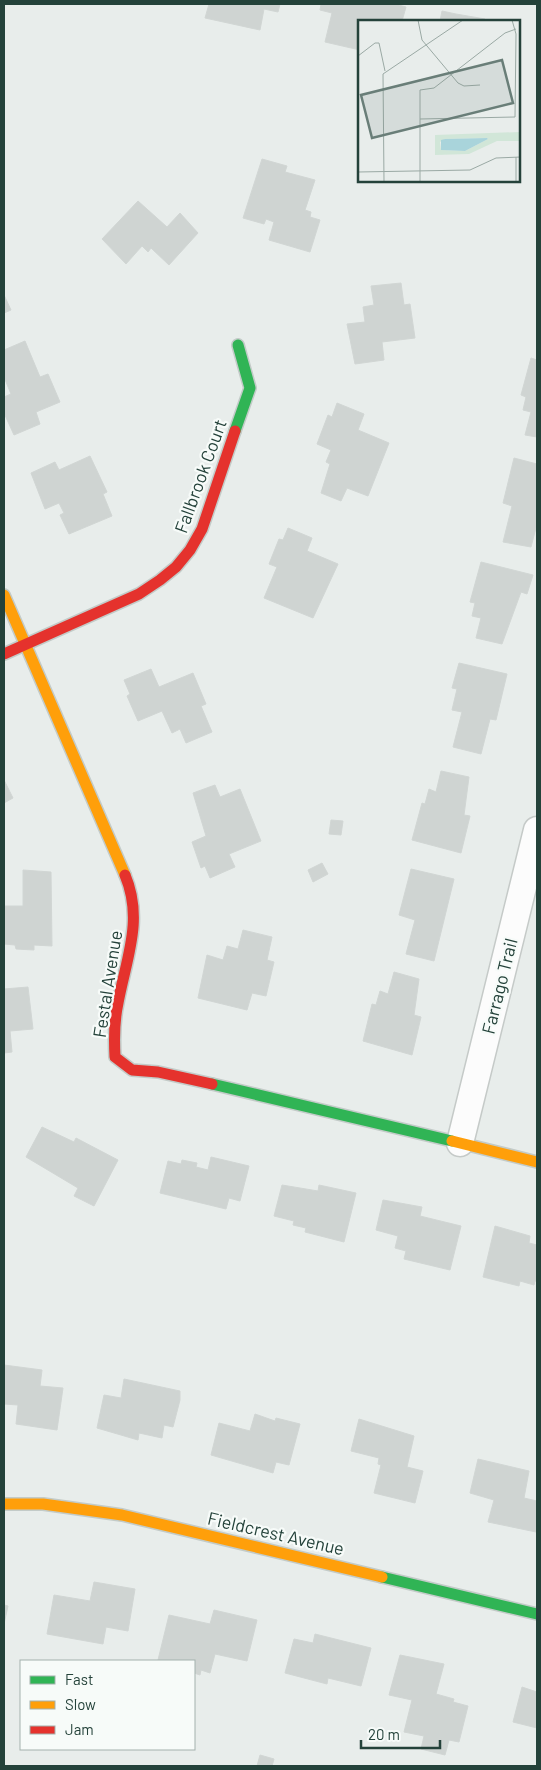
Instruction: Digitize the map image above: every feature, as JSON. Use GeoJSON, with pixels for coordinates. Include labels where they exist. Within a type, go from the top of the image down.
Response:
{"type":"FeatureCollection","features":[{"type":"Feature","properties":{"kind":"street","name":"Fallbrook Court"},"geometry":{"type":"LineString","coordinates":[[4,654],[139,594],[158,583],[176,568],[191,550],[202,528],[250,388],[238,345]]}},
{"type":"Feature","properties":{"kind":"street","name":"Festal Avenue"},"geometry":{"type":"LineString","coordinates":[[4,595],[129,885],[133,907],[133,931],[130,955],[117,1005],[113,1034],[115,1056],[132,1070],[158,1072],[279,1099],[537,1162]]}},
{"type":"Feature","properties":{"kind":"street","name":"Farrago Trail"},"geometry":{"type":"LineString","coordinates":[[460,1143],[537,830]]}},
{"type":"Feature","properties":{"kind":"street","name":"Fieldcrest Avenue"},"geometry":{"type":"LineString","coordinates":[[4,1504],[43,1504],[122,1515],[537,1614]]}},
{"type":"Feature","properties":{"kind":"building"},"geometry":{"type":"Polygon","coordinates":[[[209,4],[280,4],[278,12],[264,9],[260,30],[205,18],[209,4]]]}},
{"type":"Feature","properties":{"kind":"building"},"geometry":{"type":"Polygon","coordinates":[[[321,4],[395,4],[406,7],[402,20],[358,20],[358,50],[325,42],[332,13],[320,10],[321,4]]]}},
{"type":"Feature","properties":{"kind":"building"},"geometry":{"type":"Polygon","coordinates":[[[442,11],[485,19],[484,20],[440,20],[442,11]]]}},
{"type":"Feature","properties":{"kind":"building"},"geometry":{"type":"Polygon","coordinates":[[[262,159],[287,166],[285,172],[315,180],[305,210],[311,212],[310,217],[320,220],[310,252],[269,240],[274,222],[266,219],[264,224],[243,218],[262,159]]]}},
{"type":"Feature","properties":{"kind":"building"},"geometry":{"type":"Polygon","coordinates":[[[138,201],[167,227],[180,213],[198,233],[169,265],[151,248],[148,252],[142,246],[126,264],[102,239],[138,201]]]}},
{"type":"Feature","properties":{"kind":"building"},"geometry":{"type":"Polygon","coordinates":[[[401,283],[404,305],[410,304],[415,338],[382,342],[384,360],[355,364],[347,324],[365,322],[363,307],[374,305],[371,286],[401,283]]]}},
{"type":"Feature","properties":{"kind":"building"},"geometry":{"type":"Polygon","coordinates":[[[4,295],[11,310],[4,313],[4,295]]]}},
{"type":"Feature","properties":{"kind":"building"},"geometry":{"type":"Polygon","coordinates":[[[25,341],[40,377],[48,374],[60,402],[36,412],[40,424],[14,435],[4,413],[4,397],[11,394],[4,377],[4,350],[25,341]]]}},
{"type":"Feature","properties":{"kind":"building"},"geometry":{"type":"Polygon","coordinates":[[[531,358],[537,360],[537,437],[525,435],[531,412],[523,410],[526,397],[521,395],[531,358]]]}},
{"type":"Feature","properties":{"kind":"building"},"geometry":{"type":"Polygon","coordinates":[[[337,403],[364,414],[358,430],[389,443],[368,496],[347,488],[341,501],[321,493],[330,464],[326,462],[331,450],[317,444],[328,415],[332,417],[337,403]]]}},
{"type":"Feature","properties":{"kind":"building"},"geometry":{"type":"Polygon","coordinates":[[[90,456],[107,492],[103,494],[112,516],[69,534],[60,515],[64,513],[59,503],[45,509],[31,473],[55,462],[59,470],[90,456]]]}},
{"type":"Feature","properties":{"kind":"building"},"geometry":{"type":"Polygon","coordinates":[[[514,458],[537,464],[537,524],[531,547],[503,542],[512,506],[503,503],[514,458]]]}},
{"type":"Feature","properties":{"kind":"building"},"geometry":{"type":"Polygon","coordinates":[[[288,528],[312,538],[307,551],[338,564],[313,618],[264,598],[277,567],[269,564],[279,539],[283,540],[288,528]]]}},
{"type":"Feature","properties":{"kind":"building"},"geometry":{"type":"Polygon","coordinates":[[[481,562],[533,575],[527,594],[521,592],[502,644],[476,638],[481,618],[472,616],[475,603],[470,602],[481,562]]]}},
{"type":"Feature","properties":{"kind":"building"},"geometry":{"type":"Polygon","coordinates":[[[459,663],[507,674],[496,720],[490,719],[481,754],[453,747],[462,712],[452,710],[457,689],[452,688],[459,663]]]}},
{"type":"Feature","properties":{"kind":"building"},"geometry":{"type":"Polygon","coordinates":[[[151,669],[159,687],[193,673],[206,704],[201,706],[212,732],[186,743],[180,729],[172,733],[162,711],[138,721],[127,696],[130,694],[124,680],[151,669]]]}},
{"type":"Feature","properties":{"kind":"building"},"geometry":{"type":"Polygon","coordinates":[[[441,771],[469,777],[464,815],[470,816],[461,853],[412,840],[422,803],[425,804],[429,789],[436,792],[441,771]]]}},
{"type":"Feature","properties":{"kind":"building"},"geometry":{"type":"Polygon","coordinates":[[[4,780],[13,798],[4,803],[4,780]]]}},
{"type":"Feature","properties":{"kind":"building"},"geometry":{"type":"Polygon","coordinates":[[[215,785],[220,797],[240,789],[261,841],[229,854],[235,867],[210,878],[205,866],[201,868],[192,842],[206,836],[193,793],[215,785]]]}},
{"type":"Feature","properties":{"kind":"building"},"geometry":{"type":"Polygon","coordinates":[[[331,820],[343,821],[341,835],[329,834],[331,820]]]}},
{"type":"Feature","properties":{"kind":"building"},"geometry":{"type":"Polygon","coordinates":[[[322,863],[328,874],[313,882],[308,870],[322,863]]]}},
{"type":"Feature","properties":{"kind":"building"},"geometry":{"type":"Polygon","coordinates":[[[411,869],[454,879],[434,961],[406,954],[415,920],[399,915],[411,869]]]}},
{"type":"Feature","properties":{"kind":"building"},"geometry":{"type":"Polygon","coordinates":[[[23,870],[51,872],[52,946],[34,945],[34,950],[16,949],[15,945],[4,944],[4,906],[23,906],[23,870]]]}},
{"type":"Feature","properties":{"kind":"building"},"geometry":{"type":"Polygon","coordinates":[[[243,930],[272,937],[267,960],[274,962],[266,996],[252,993],[247,1010],[198,998],[207,955],[223,960],[227,946],[238,949],[243,930]]]}},
{"type":"Feature","properties":{"kind":"building"},"geometry":{"type":"Polygon","coordinates":[[[394,972],[419,979],[414,1015],[421,1017],[412,1055],[363,1041],[372,1004],[376,1005],[380,991],[388,994],[394,972]]]}},
{"type":"Feature","properties":{"kind":"building"},"geometry":{"type":"Polygon","coordinates":[[[28,987],[33,1029],[10,1031],[12,1052],[4,1053],[4,989],[28,987]]]}},
{"type":"Feature","properties":{"kind":"building"},"geometry":{"type":"Polygon","coordinates":[[[42,1127],[74,1142],[76,1138],[118,1160],[94,1206],[74,1196],[78,1188],[26,1157],[42,1127]]]}},
{"type":"Feature","properties":{"kind":"building"},"geometry":{"type":"Polygon","coordinates":[[[211,1157],[249,1166],[240,1201],[229,1198],[226,1209],[160,1193],[168,1161],[181,1164],[182,1160],[197,1163],[196,1167],[208,1170],[211,1157]]]}},
{"type":"Feature","properties":{"kind":"building"},"geometry":{"type":"Polygon","coordinates":[[[282,1185],[318,1191],[319,1185],[356,1193],[344,1242],[305,1232],[306,1228],[293,1225],[294,1221],[274,1216],[282,1185]]]}},
{"type":"Feature","properties":{"kind":"building"},"geometry":{"type":"Polygon","coordinates":[[[383,1200],[422,1207],[420,1216],[461,1226],[450,1270],[404,1259],[406,1251],[395,1248],[398,1236],[376,1230],[383,1200]]]}},
{"type":"Feature","properties":{"kind":"building"},"geometry":{"type":"Polygon","coordinates":[[[495,1226],[530,1236],[529,1243],[537,1245],[537,1281],[535,1281],[534,1285],[520,1281],[519,1286],[483,1277],[495,1226]]]}},
{"type":"Feature","properties":{"kind":"building"},"geometry":{"type":"Polygon","coordinates":[[[4,1365],[42,1370],[40,1386],[63,1388],[57,1430],[16,1424],[18,1405],[4,1404],[4,1365]]]}},
{"type":"Feature","properties":{"kind":"building"},"geometry":{"type":"Polygon","coordinates":[[[124,1379],[180,1391],[180,1400],[173,1427],[164,1425],[162,1438],[139,1433],[138,1440],[97,1428],[104,1395],[121,1398],[124,1379]]]}},
{"type":"Feature","properties":{"kind":"building"},"geometry":{"type":"Polygon","coordinates":[[[255,1414],[275,1421],[276,1418],[300,1424],[289,1465],[276,1462],[273,1473],[211,1455],[219,1423],[250,1431],[255,1414]]]}},
{"type":"Feature","properties":{"kind":"building"},"geometry":{"type":"Polygon","coordinates":[[[359,1419],[414,1436],[407,1467],[423,1471],[415,1503],[374,1493],[381,1465],[378,1464],[379,1458],[351,1451],[359,1419]]]}},
{"type":"Feature","properties":{"kind":"building"},"geometry":{"type":"Polygon","coordinates":[[[478,1459],[529,1471],[524,1498],[537,1501],[536,1532],[488,1522],[494,1500],[470,1493],[478,1459]]]}},
{"type":"Feature","properties":{"kind":"building"},"geometry":{"type":"Polygon","coordinates":[[[94,1582],[135,1589],[128,1631],[106,1627],[103,1644],[47,1634],[54,1595],[90,1601],[94,1582]]]}},
{"type":"Feature","properties":{"kind":"building"},"geometry":{"type":"Polygon","coordinates":[[[4,1605],[8,1606],[4,1624],[4,1605]]]}},
{"type":"Feature","properties":{"kind":"building"},"geometry":{"type":"Polygon","coordinates":[[[214,1610],[257,1620],[247,1661],[215,1654],[210,1673],[201,1670],[200,1675],[195,1673],[195,1660],[158,1660],[169,1615],[210,1624],[214,1610]]]}},
{"type":"Feature","properties":{"kind":"building"},"geometry":{"type":"Polygon","coordinates":[[[315,1634],[371,1648],[361,1686],[328,1678],[327,1684],[285,1673],[294,1639],[313,1643],[315,1634]]]}},
{"type":"Feature","properties":{"kind":"building"},"geometry":{"type":"Polygon","coordinates":[[[400,1655],[444,1664],[436,1694],[454,1699],[453,1702],[468,1706],[459,1742],[449,1740],[445,1755],[421,1749],[424,1736],[404,1732],[412,1700],[389,1695],[400,1655]]]}},
{"type":"Feature","properties":{"kind":"building"},"geometry":{"type":"Polygon","coordinates":[[[522,1687],[537,1692],[537,1728],[513,1722],[522,1687]]]}},
{"type":"Feature","properties":{"kind":"building"},"geometry":{"type":"Polygon","coordinates":[[[260,1755],[274,1759],[272,1766],[257,1766],[260,1755]]]}},
{"type":"Feature","properties":{"kind":"traffic: fast"},"geometry":{"type":"LineString","coordinates":[[235,431],[250,388],[238,345]]}},
{"type":"Feature","properties":{"kind":"traffic: fast"},"geometry":{"type":"LineString","coordinates":[[212,1084],[452,1141]]}},
{"type":"Feature","properties":{"kind":"traffic: fast"},"geometry":{"type":"LineString","coordinates":[[382,1577],[537,1614]]}},
{"type":"Feature","properties":{"kind":"traffic: slow"},"geometry":{"type":"LineString","coordinates":[[4,595],[125,875]]}},
{"type":"Feature","properties":{"kind":"traffic: slow"},"geometry":{"type":"LineString","coordinates":[[452,1141],[537,1162]]}},
{"type":"Feature","properties":{"kind":"traffic: slow"},"geometry":{"type":"LineString","coordinates":[[4,1504],[43,1504],[122,1515],[382,1577]]}},
{"type":"Feature","properties":{"kind":"traffic: jam"},"geometry":{"type":"LineString","coordinates":[[4,654],[139,594],[176,567],[190,550],[202,529],[235,431]]}},
{"type":"Feature","properties":{"kind":"traffic: jam"},"geometry":{"type":"LineString","coordinates":[[125,875],[133,908],[133,924],[132,939],[116,1016],[115,1057],[132,1070],[158,1072],[212,1084]]}}]}
